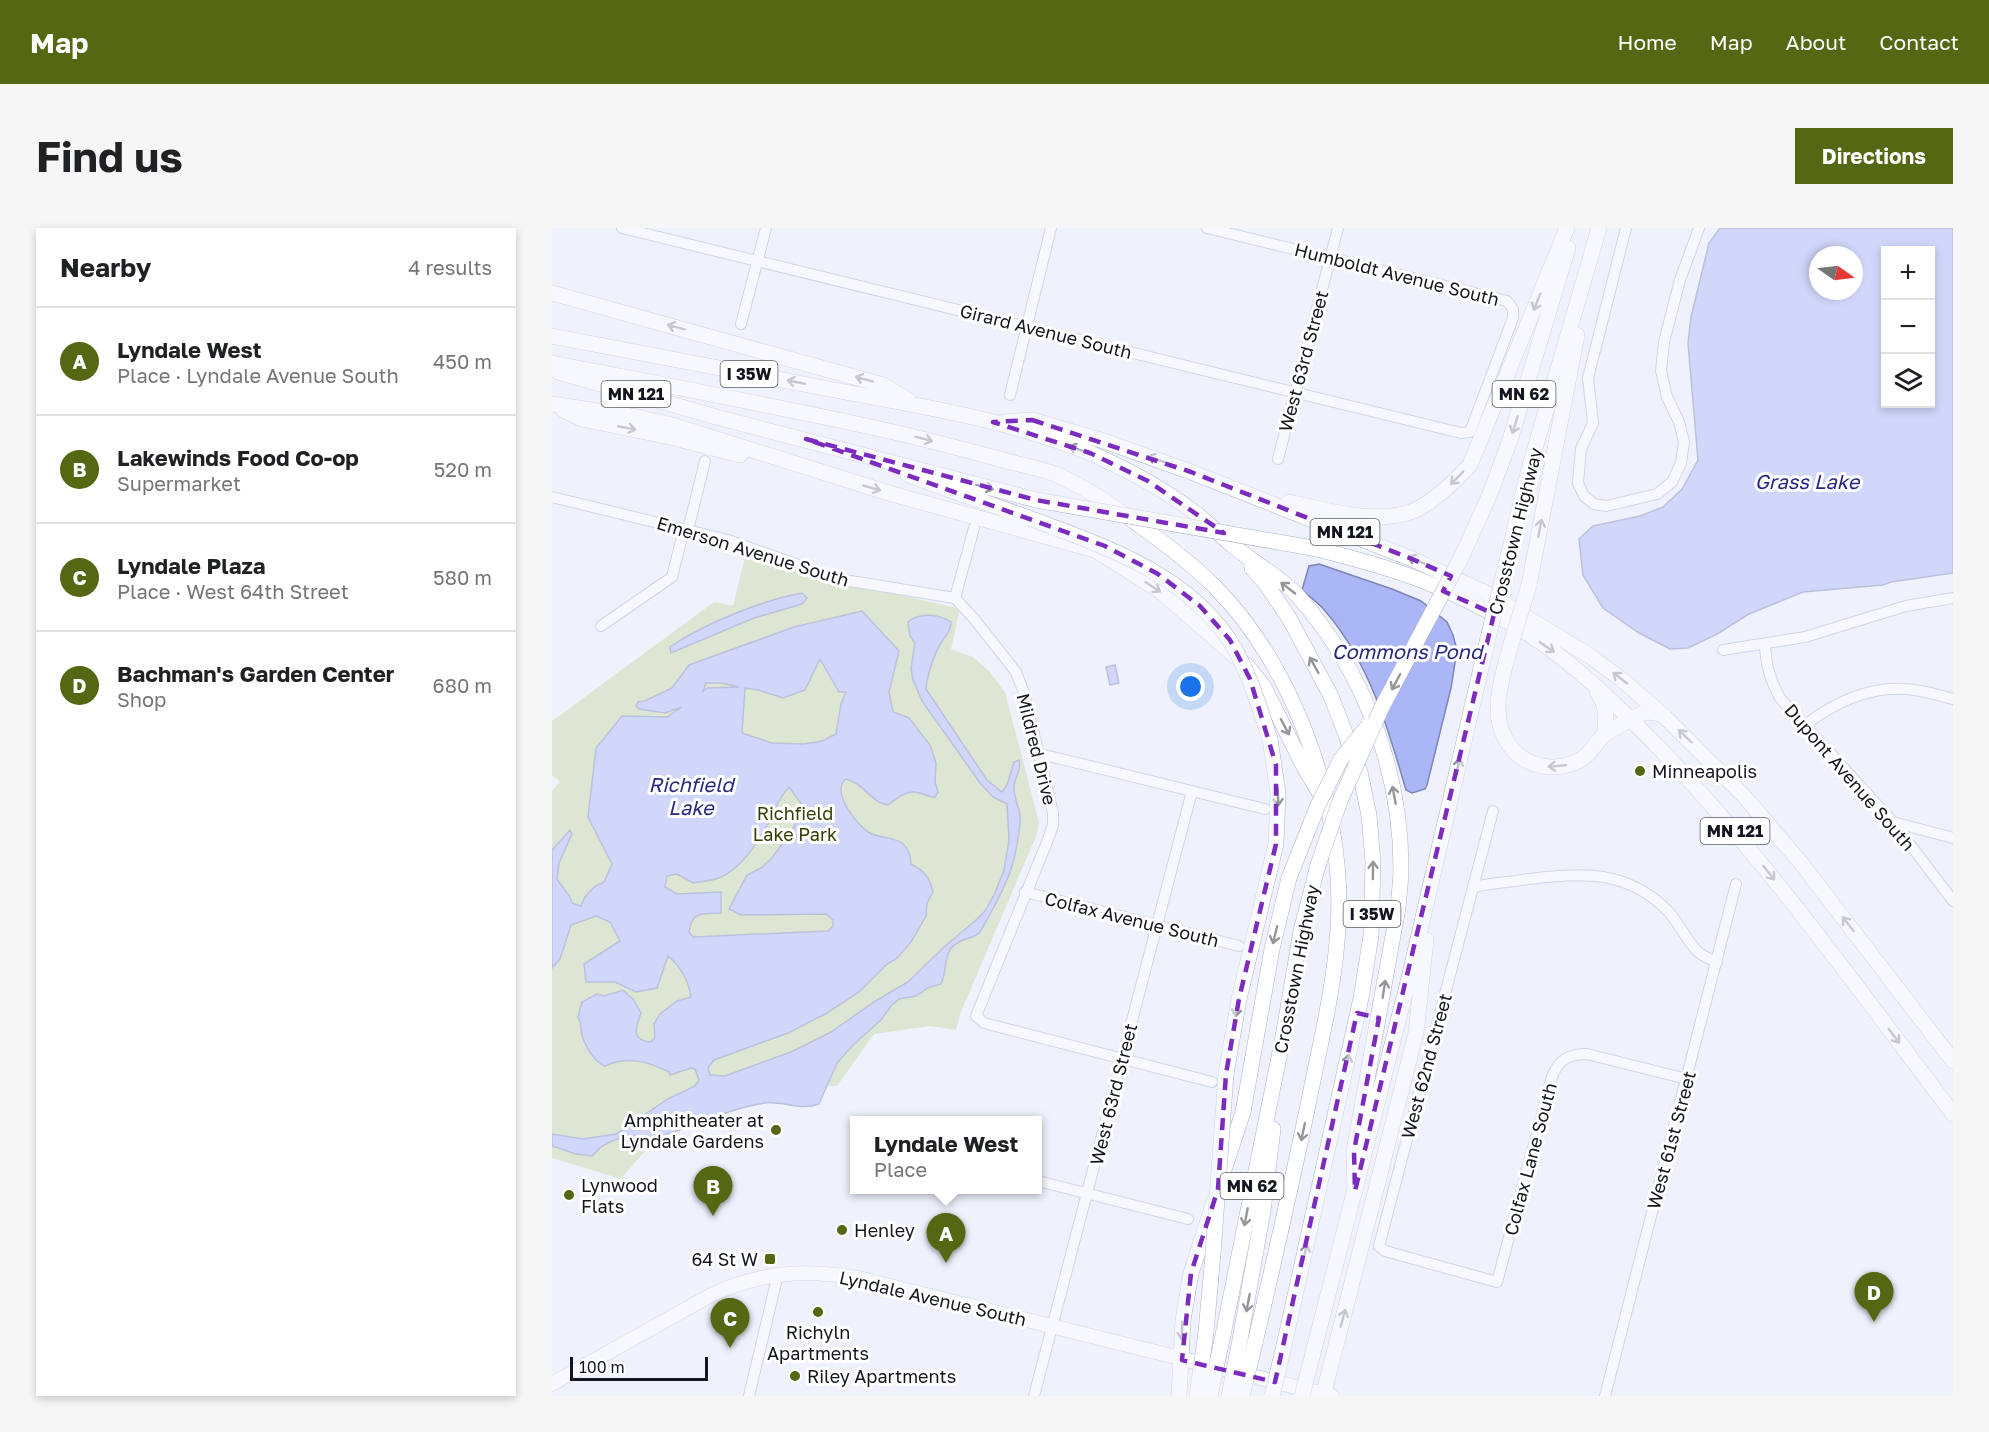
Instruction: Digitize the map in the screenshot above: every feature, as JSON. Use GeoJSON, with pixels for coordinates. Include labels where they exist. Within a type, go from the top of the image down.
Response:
{"type":"FeatureCollection","features":[{"type":"Feature","properties":{"kind":"highway"},"geometry":{"type":"LineString","coordinates":[[1191,472],[1277,499],[1356,516],[1389,516],[1413,511],[1450,486],[1470,465],[1567,228]]}},
{"type":"Feature","properties":{"kind":"highway","name":"Crosstown Highway"},"geometry":{"type":"LineString","coordinates":[[1210,1396],[1283,1037],[1301,931],[1318,865],[1340,801],[1383,707],[1462,556],[1490,494],[1510,441],[1574,228]]}},
{"type":"Feature","properties":{"kind":"highway","name":"Crosstown Highway"},"geometry":{"type":"LineString","coordinates":[[1302,1396],[1440,845],[1529,469],[1599,228]]}},
{"type":"Feature","properties":{"kind":"highway"},"geometry":{"type":"LineString","coordinates":[[1593,246],[1529,585],[1497,697],[1497,708],[1506,741],[1525,760],[1542,766],[1567,765],[1583,758],[1604,735],[1644,713],[1655,712],[1665,717]]}},
{"type":"Feature","properties":{"kind":"highway"},"geometry":{"type":"LineString","coordinates":[[552,293],[883,385],[915,405]]}},
{"type":"Feature","properties":{"kind":"highway","name":"I 35W"},"geometry":{"type":"LineString","coordinates":[[552,336],[915,405],[993,422],[1090,453],[1148,481],[1194,512],[1232,545],[1266,584],[1289,618],[1332,696],[1360,772],[1369,815],[1373,862],[1371,936],[1361,998],[1272,1396]]}},
{"type":"Feature","properties":{"kind":"highway","name":"I 35W"},"geometry":{"type":"LineString","coordinates":[[552,363],[917,437],[1055,474],[1117,509],[1170,547],[1217,589],[1256,637],[1276,670],[1306,734],[1318,769],[1327,805],[1336,866],[1339,924],[1333,985],[1295,1169],[1248,1342],[1242,1396]]}},
{"type":"Feature","properties":{"kind":"highway","name":"MN 121"},"geometry":{"type":"LineString","coordinates":[[552,370],[720,418],[1036,500],[1318,549],[1393,570],[1469,602],[1513,624],[1554,651],[1593,684],[1632,720],[1704,796],[1770,874],[1953,1114]]}},
{"type":"Feature","properties":{"kind":"highway"},"geometry":{"type":"LineString","coordinates":[[552,404],[582,419],[670,437],[831,476],[1095,550],[1160,591],[1248,667],[1264,687],[1304,767],[1327,805]]}},
{"type":"Feature","properties":{"kind":"highway","name":"MN 121"},"geometry":{"type":"LineString","coordinates":[[993,422],[1032,420],[1088,435],[1191,472],[1412,559],[1488,594],[1590,656],[1665,717],[1724,775],[1775,832],[1953,1061]]}},
{"type":"Feature","properties":{"kind":"highway"},"geometry":{"type":"LineString","coordinates":[[806,439],[1105,546],[1158,574],[1200,606],[1230,640],[1250,679],[1270,739],[1278,793],[1276,844],[1219,1078],[1213,1254],[1197,1396]]}},
{"type":"Feature","properties":{"kind":"highway"},"geometry":{"type":"LineString","coordinates":[[1232,545],[1295,593],[1332,641],[1365,698],[1388,763],[1398,813],[1401,868],[1398,908],[1354,1151],[1354,1191]]}},
{"type":"Feature","properties":{"kind":"highway"},"geometry":{"type":"LineString","coordinates":[[1593,684],[1606,709],[1607,722],[1604,735]]}},
{"type":"Feature","properties":{"kind":"highway"},"geometry":{"type":"LineString","coordinates":[[1179,1396],[1182,1320],[1191,1272],[1243,1112],[1272,949],[1289,878],[1318,805],[1341,759],[1383,707]]}},
{"type":"Feature","properties":{"kind":"highway"},"geometry":{"type":"LineString","coordinates":[[1326,1395],[1416,1033],[1440,845]]}},
{"type":"Feature","properties":{"kind":"highway"},"geometry":{"type":"LineString","coordinates":[[1228,1396],[1248,1342],[1283,1037]]}},
{"type":"Feature","properties":{"kind":"main road","name":"Lyndale Avenue South"},"geometry":{"type":"LineString","coordinates":[[552,1384],[711,1295],[735,1284],[778,1274],[811,1273],[858,1278],[1326,1395]]}},
{"type":"Feature","properties":{"kind":"street","name":"Girard Avenue South"},"geometry":{"type":"LineString","coordinates":[[622,228],[1461,433],[1470,432]]}},
{"type":"Feature","properties":{"kind":"street"},"geometry":{"type":"LineString","coordinates":[[741,324],[766,228]]}},
{"type":"Feature","properties":{"kind":"street"},"geometry":{"type":"LineString","coordinates":[[1010,395],[1051,228]]}},
{"type":"Feature","properties":{"kind":"street","name":"Humboldt Avenue South"},"geometry":{"type":"LineString","coordinates":[[1207,228],[1508,301],[1513,309],[1513,318],[1470,432]]}},
{"type":"Feature","properties":{"kind":"street","name":"West 63rd Street"},"geometry":{"type":"LineString","coordinates":[[1278,459],[1338,228]]}},
{"type":"Feature","properties":{"kind":"street"},"geometry":{"type":"LineString","coordinates":[[1626,228],[1588,378],[1593,423],[1581,450],[1578,483],[1584,496],[1594,504],[1606,506],[1657,494],[1672,482],[1681,463],[1684,442],[1679,422],[1667,397],[1661,371],[1664,342],[1680,280],[1699,228]]}},
{"type":"Feature","properties":{"kind":"street"},"geometry":{"type":"LineString","coordinates":[[601,626],[672,577],[705,461]]}},
{"type":"Feature","properties":{"kind":"street","name":"Emerson Avenue South"},"geometry":{"type":"LineString","coordinates":[[552,497],[728,540],[838,579],[955,598]]}},
{"type":"Feature","properties":{"kind":"street"},"geometry":{"type":"LineString","coordinates":[[955,598],[974,528]]}},
{"type":"Feature","properties":{"kind":"street","name":"Mildred Drive"},"geometry":{"type":"LineString","coordinates":[[955,598],[1016,672],[1024,693],[1053,813],[1053,825],[976,1016],[984,1023],[1121,1058]]}},
{"type":"Feature","properties":{"kind":"street"},"geometry":{"type":"LineString","coordinates":[[1723,650],[1805,637],[1906,606],[1953,598]]}},
{"type":"Feature","properties":{"kind":"street","name":"Dupont Avenue South"},"geometry":{"type":"LineString","coordinates":[[1765,645],[1766,664],[1771,681],[1780,698],[1893,822],[1953,901]]}},
{"type":"Feature","properties":{"kind":"street"},"geometry":{"type":"LineString","coordinates":[[1804,725],[1824,711],[1867,692],[1904,688],[1953,699]]}},
{"type":"Feature","properties":{"kind":"street"},"geometry":{"type":"LineString","coordinates":[[1040,755],[1266,809]]}},
{"type":"Feature","properties":{"kind":"street","name":"West 63rd Street"},"geometry":{"type":"LineString","coordinates":[[1034,1396],[1192,791]]}},
{"type":"Feature","properties":{"kind":"street","name":"West 62nd Street"},"geometry":{"type":"LineString","coordinates":[[1492,811],[1379,1245],[1385,1251],[1497,1282]]}},
{"type":"Feature","properties":{"kind":"street"},"geometry":{"type":"LineString","coordinates":[[1893,822],[1953,838]]}},
{"type":"Feature","properties":{"kind":"street"},"geometry":{"type":"LineString","coordinates":[[1474,887],[1564,874],[1586,874],[1628,884],[1665,908],[1680,924],[1697,952],[1717,962]]}},
{"type":"Feature","properties":{"kind":"street","name":"West 61st Street"},"geometry":{"type":"LineString","coordinates":[[1605,1396],[1736,884]]}},
{"type":"Feature","properties":{"kind":"street","name":"Colfax Avenue South"},"geometry":{"type":"LineString","coordinates":[[1025,892],[1239,946]]}},
{"type":"Feature","properties":{"kind":"street","name":"Colfax Lane South"},"geometry":{"type":"LineString","coordinates":[[1497,1282],[1556,1065],[1566,1057],[1587,1054],[1687,1079]]}},
{"type":"Feature","properties":{"kind":"street"},"geometry":{"type":"LineString","coordinates":[[1121,1058],[1219,1078]]}},
{"type":"Feature","properties":{"kind":"street"},"geometry":{"type":"LineString","coordinates":[[1042,1182],[1188,1219]]}},
{"type":"Feature","properties":{"kind":"street"},"geometry":{"type":"LineString","coordinates":[[750,1396],[778,1274]]}},
{"type":"Feature","properties":{"kind":"highlighted area"},"geometry":{"type":"Polygon","coordinates":[[[1032,420],[1191,472],[1412,559],[1451,576],[1443,591],[1494,614],[1355,1191],[1354,1151],[1379,1018],[1357,1013],[1275,1382],[1182,1360],[1191,1273],[1218,1189],[1226,1074],[1239,999],[1276,844],[1276,765],[1250,679],[1230,640],[1200,606],[1158,574],[1105,546],[806,439],[1036,500],[1224,533],[1148,481],[1090,453],[993,422],[1032,420]]]}},
{"type":"Feature","properties":{"kind":"green space","name":"Richfield Lake Park"},"geometry":{"type":"Polygon","coordinates":[[[745,558],[960,609],[951,649],[973,657],[989,671],[1005,692],[1039,822],[1037,834],[960,1014],[956,1030],[930,1026],[874,1034],[837,1086],[701,1085],[621,1179],[552,1158],[552,791],[560,781],[552,776],[552,721],[714,602],[733,606],[745,558]]]}},
{"type":"Feature","properties":{"kind":"water","name":"Grass Lake"},"geometry":{"type":"Polygon","coordinates":[[[1720,228],[1953,228],[1953,573],[1883,585],[1803,592],[1749,614],[1717,634],[1688,648],[1670,649],[1639,633],[1603,608],[1583,575],[1579,539],[1593,526],[1640,516],[1663,507],[1682,489],[1698,460],[1688,343],[1691,317],[1709,243],[1720,228]]]}},
{"type":"Feature","properties":{"kind":"water","name":"Commons Pond"},"geometry":{"type":"Polygon","coordinates":[[[1319,564],[1421,601],[1447,622],[1457,650],[1451,688],[1425,789],[1412,793],[1406,790],[1384,720],[1354,652],[1324,609],[1302,590],[1309,566],[1319,564]]]}},
{"type":"Feature","properties":{"kind":"water"},"geometry":{"type":"Polygon","coordinates":[[[802,593],[807,598],[802,604],[754,618],[671,653],[670,647],[716,622],[770,601],[802,593]]]}},
{"type":"Feature","properties":{"kind":"water","name":"Richfield Lake"},"geometry":{"type":"Polygon","coordinates":[[[862,611],[899,651],[889,692],[893,712],[909,718],[930,745],[936,763],[935,782],[938,792],[935,797],[915,792],[908,793],[888,805],[877,801],[858,784],[846,779],[842,784],[841,792],[852,816],[865,829],[874,835],[899,841],[904,845],[909,852],[911,864],[926,875],[933,892],[927,903],[926,916],[911,942],[896,959],[887,964],[859,992],[827,1013],[788,1033],[714,1060],[708,1068],[710,1075],[725,1076],[791,1052],[831,1032],[908,982],[985,911],[995,893],[1004,870],[1009,840],[1007,804],[993,797],[980,783],[922,701],[911,669],[915,643],[910,636],[908,622],[923,615],[935,616],[951,622],[949,631],[933,659],[926,689],[987,780],[1002,792],[1007,785],[1014,762],[1019,760],[1020,767],[1014,786],[1020,814],[1017,846],[1003,888],[980,932],[959,942],[950,950],[941,984],[928,988],[916,996],[899,999],[891,1006],[881,1020],[837,1063],[819,1104],[805,1107],[772,1103],[751,1105],[660,1136],[632,1136],[619,1139],[604,1145],[592,1156],[576,1154],[552,1146],[552,1134],[583,1139],[616,1134],[668,1099],[695,1086],[699,1080],[695,1069],[691,1068],[670,1075],[661,1068],[637,1061],[622,1061],[605,1066],[591,1053],[582,1035],[578,1017],[582,1002],[597,994],[604,996],[623,990],[633,999],[641,1013],[637,1035],[644,1041],[651,1042],[655,1037],[654,1024],[660,1014],[677,1001],[691,997],[683,974],[668,956],[657,988],[636,992],[615,982],[586,982],[584,964],[620,941],[610,922],[596,916],[571,925],[560,959],[552,968],[552,850],[570,830],[572,834],[559,863],[557,879],[572,903],[581,906],[594,887],[604,882],[612,864],[588,817],[596,748],[622,716],[667,717],[682,707],[665,713],[639,709],[636,706],[638,702],[672,688],[689,665],[794,627],[862,611]],[[820,659],[805,690],[783,698],[745,688],[742,733],[772,743],[804,744],[822,741],[836,734],[841,704],[846,692],[839,692],[820,659]],[[706,683],[703,691],[707,688],[739,687],[720,683],[706,683]],[[789,787],[754,846],[728,873],[715,879],[693,883],[677,874],[667,876],[665,887],[677,894],[721,892],[721,913],[696,917],[690,925],[689,932],[693,937],[828,931],[833,926],[833,920],[826,914],[741,915],[729,909],[747,875],[761,868],[771,859],[792,831],[803,806],[789,787]]]}},
{"type":"Feature","properties":{"kind":"water"},"geometry":{"type":"Polygon","coordinates":[[[1115,665],[1119,683],[1110,685],[1106,667],[1115,665]]]}},
{"type":"Feature","properties":{"kind":"place","name":"Minneapolis"},"geometry":{"type":"Point","coordinates":[1640,771]}},
{"type":"Feature","properties":{"kind":"place","name":"Amphitheater at Lyndale Gardens"},"geometry":{"type":"Point","coordinates":[776,1130]}},
{"type":"Feature","properties":{"kind":"place","name":"Lynwood Flats"},"geometry":{"type":"Point","coordinates":[569,1195]}},
{"type":"Feature","properties":{"kind":"place","name":"Lakewinds Food Co-op"},"geometry":{"type":"Point","coordinates":[713,1216]}},
{"type":"Feature","properties":{"kind":"place","name":"Henley"},"geometry":{"type":"Point","coordinates":[842,1230]}},
{"type":"Feature","properties":{"kind":"place","name":"64 St W"},"geometry":{"type":"Point","coordinates":[770,1259]}},
{"type":"Feature","properties":{"kind":"place","name":"Lyndale West"},"geometry":{"type":"Point","coordinates":[946,1263]}},
{"type":"Feature","properties":{"kind":"place","name":"Richyln Apartments"},"geometry":{"type":"Point","coordinates":[818,1312]}},
{"type":"Feature","properties":{"kind":"place","name":"Bachman's Garden Center"},"geometry":{"type":"Point","coordinates":[1874,1322]}},
{"type":"Feature","properties":{"kind":"place","name":"Lyndale Plaza"},"geometry":{"type":"Point","coordinates":[730,1348]}},
{"type":"Feature","properties":{"kind":"place","name":"Riley Apartments"},"geometry":{"type":"Point","coordinates":[795,1376]}}]}
